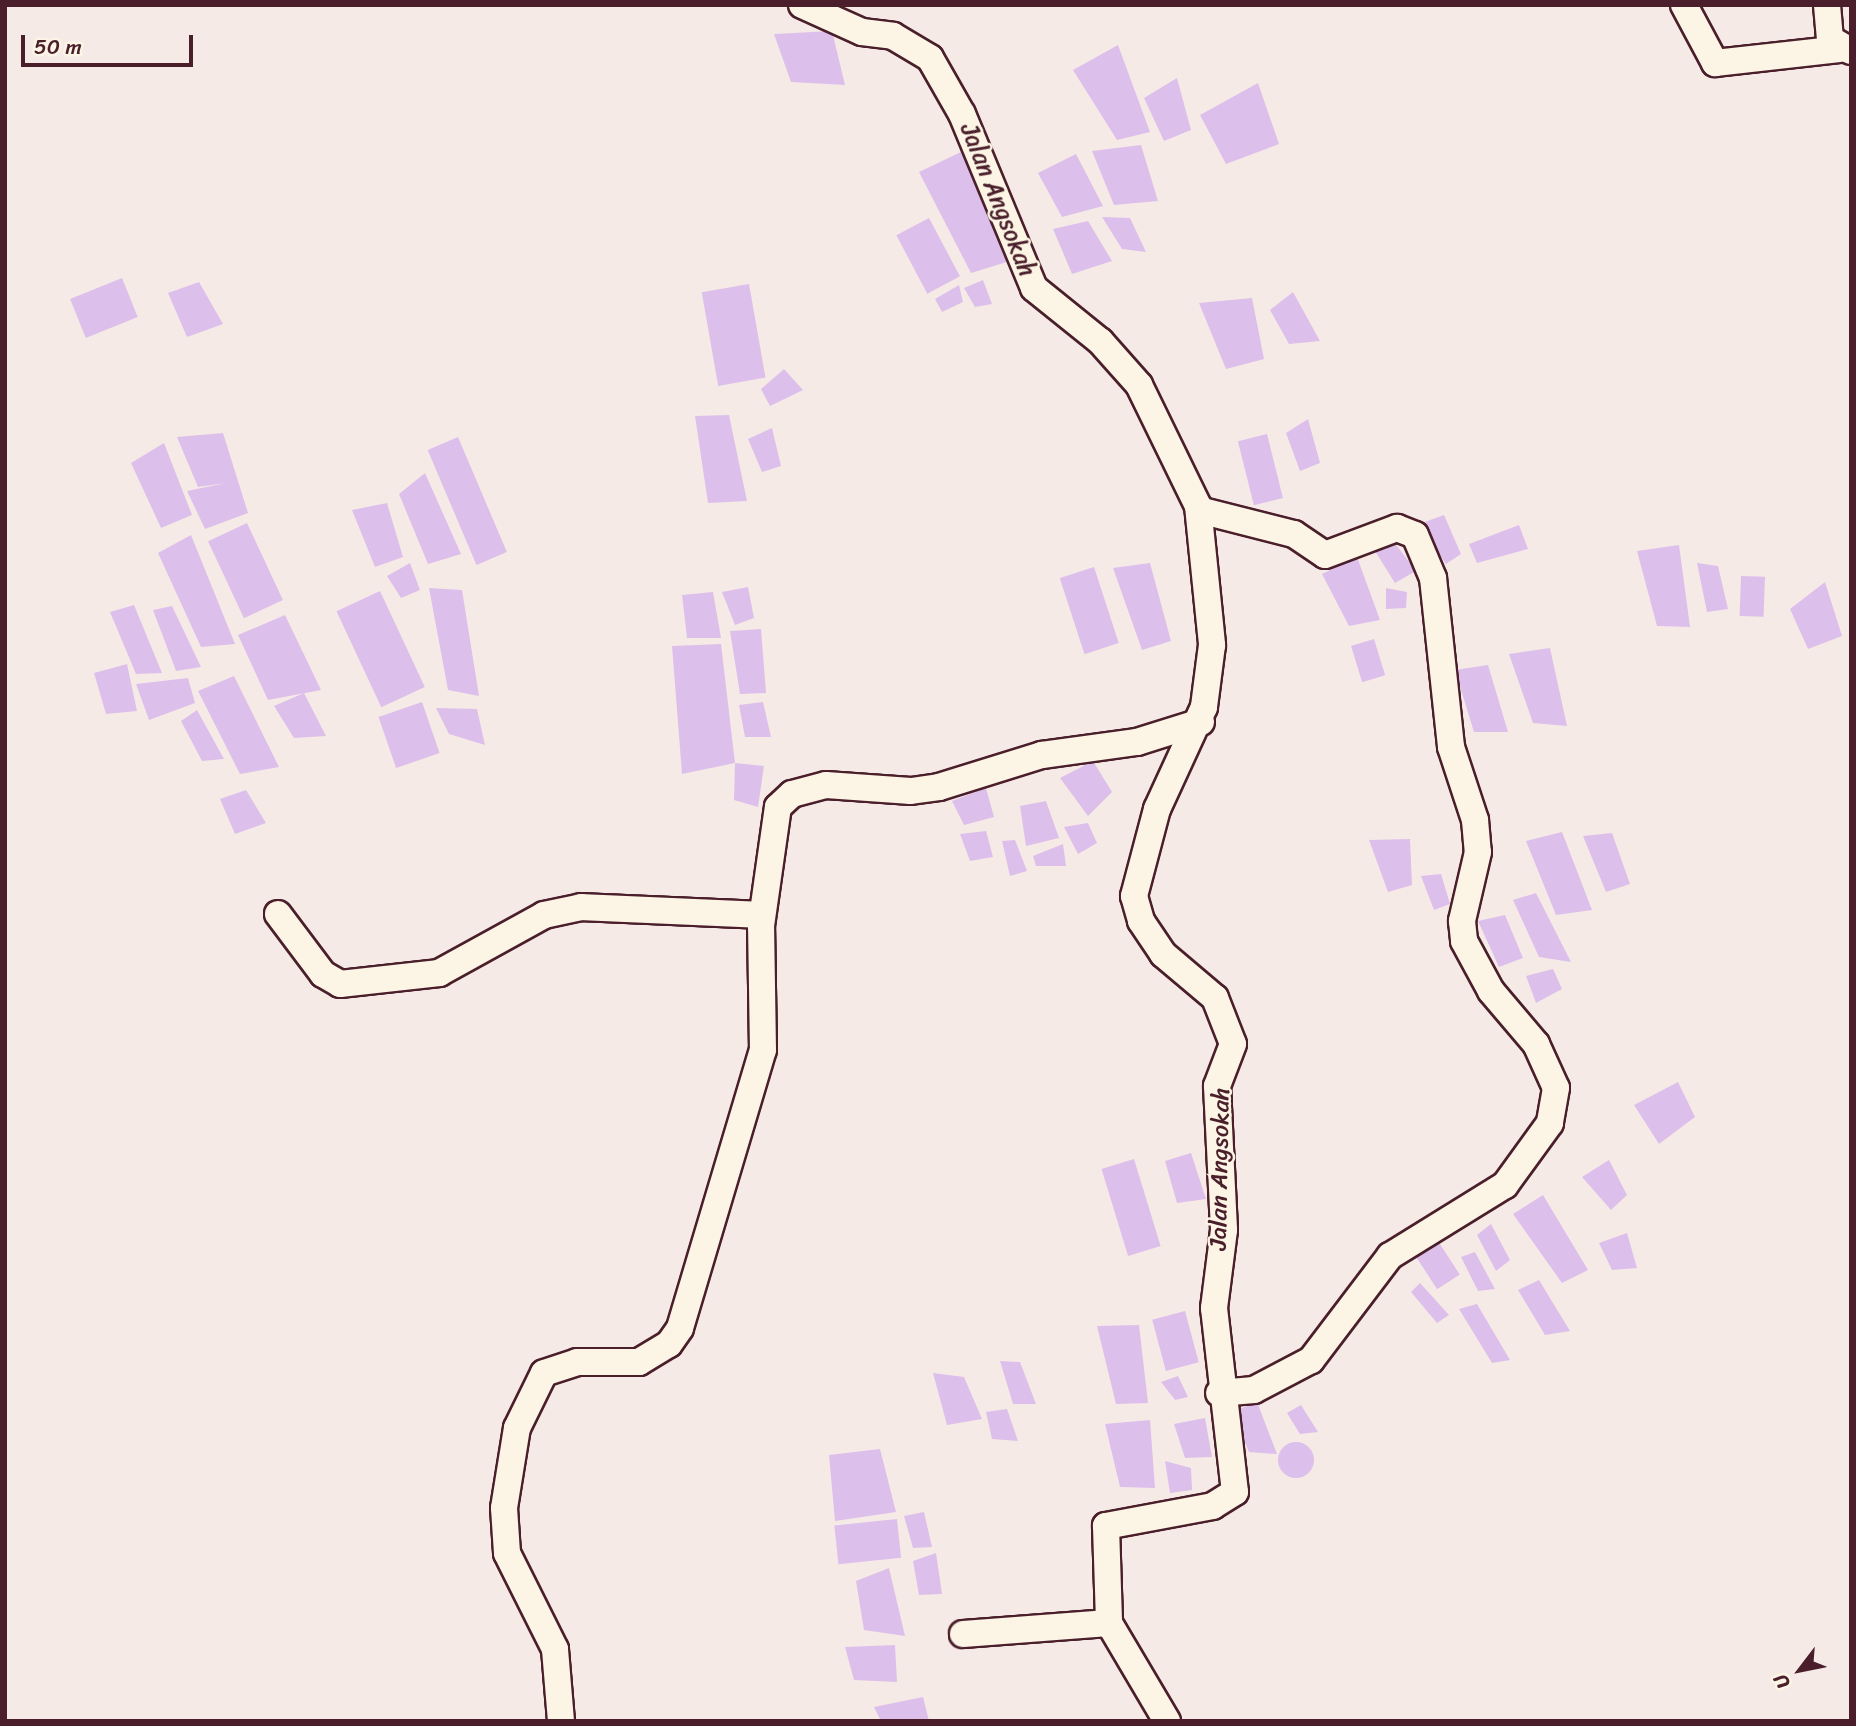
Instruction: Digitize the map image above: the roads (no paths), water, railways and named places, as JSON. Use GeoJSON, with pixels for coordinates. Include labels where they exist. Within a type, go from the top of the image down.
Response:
{"type":"FeatureCollection","features":[{"type":"Feature","properties":{"kind":"street","name":"Jalan Angsokah"},"geometry":{"type":"LineString","coordinates":[[802,5],[862,32],[893,36],[930,58],[962,114],[1034,288],[1100,341],[1139,385],[1199,510],[1212,645],[1201,722],[1157,809],[1134,896],[1141,921],[1163,954],[1215,998],[1233,1044],[1217,1086],[1225,1193],[1214,1308],[1219,1393],[1233,1497],[1108,1522],[1109,1623]]}},
{"type":"Feature","properties":{"kind":"street"},"geometry":{"type":"LineString","coordinates":[[1684,5],[1715,64],[1845,50]]}},
{"type":"Feature","properties":{"kind":"street"},"geometry":{"type":"LineString","coordinates":[[1827,5],[1828,31],[1845,50]]}},
{"type":"Feature","properties":{"kind":"street"},"geometry":{"type":"LineString","coordinates":[[1199,510],[1294,534],[1325,555],[1397,528],[1415,535],[1433,578],[1451,747],[1475,820],[1478,852],[1464,941],[1491,991],[1536,1044],[1556,1088],[1550,1123],[1505,1185],[1390,1256],[1311,1360],[1254,1390],[1219,1393]]}},
{"type":"Feature","properties":{"kind":"street"},"geometry":{"type":"LineString","coordinates":[[561,1721],[555,1649],[507,1553],[504,1508],[517,1428],[544,1373],[577,1362],[639,1362],[669,1344],[680,1328],[763,1051],[762,915],[778,807],[792,794],[826,785],[911,791],[939,787],[1042,755],[1137,742],[1201,722]]}},
{"type":"Feature","properties":{"kind":"street"},"geometry":{"type":"LineString","coordinates":[[278,914],[323,974],[340,984],[439,973],[544,915],[581,907],[762,915]]}},
{"type":"Feature","properties":{"kind":"street"},"geometry":{"type":"LineString","coordinates":[[963,1634],[1109,1623],[1167,1721]]}}]}
